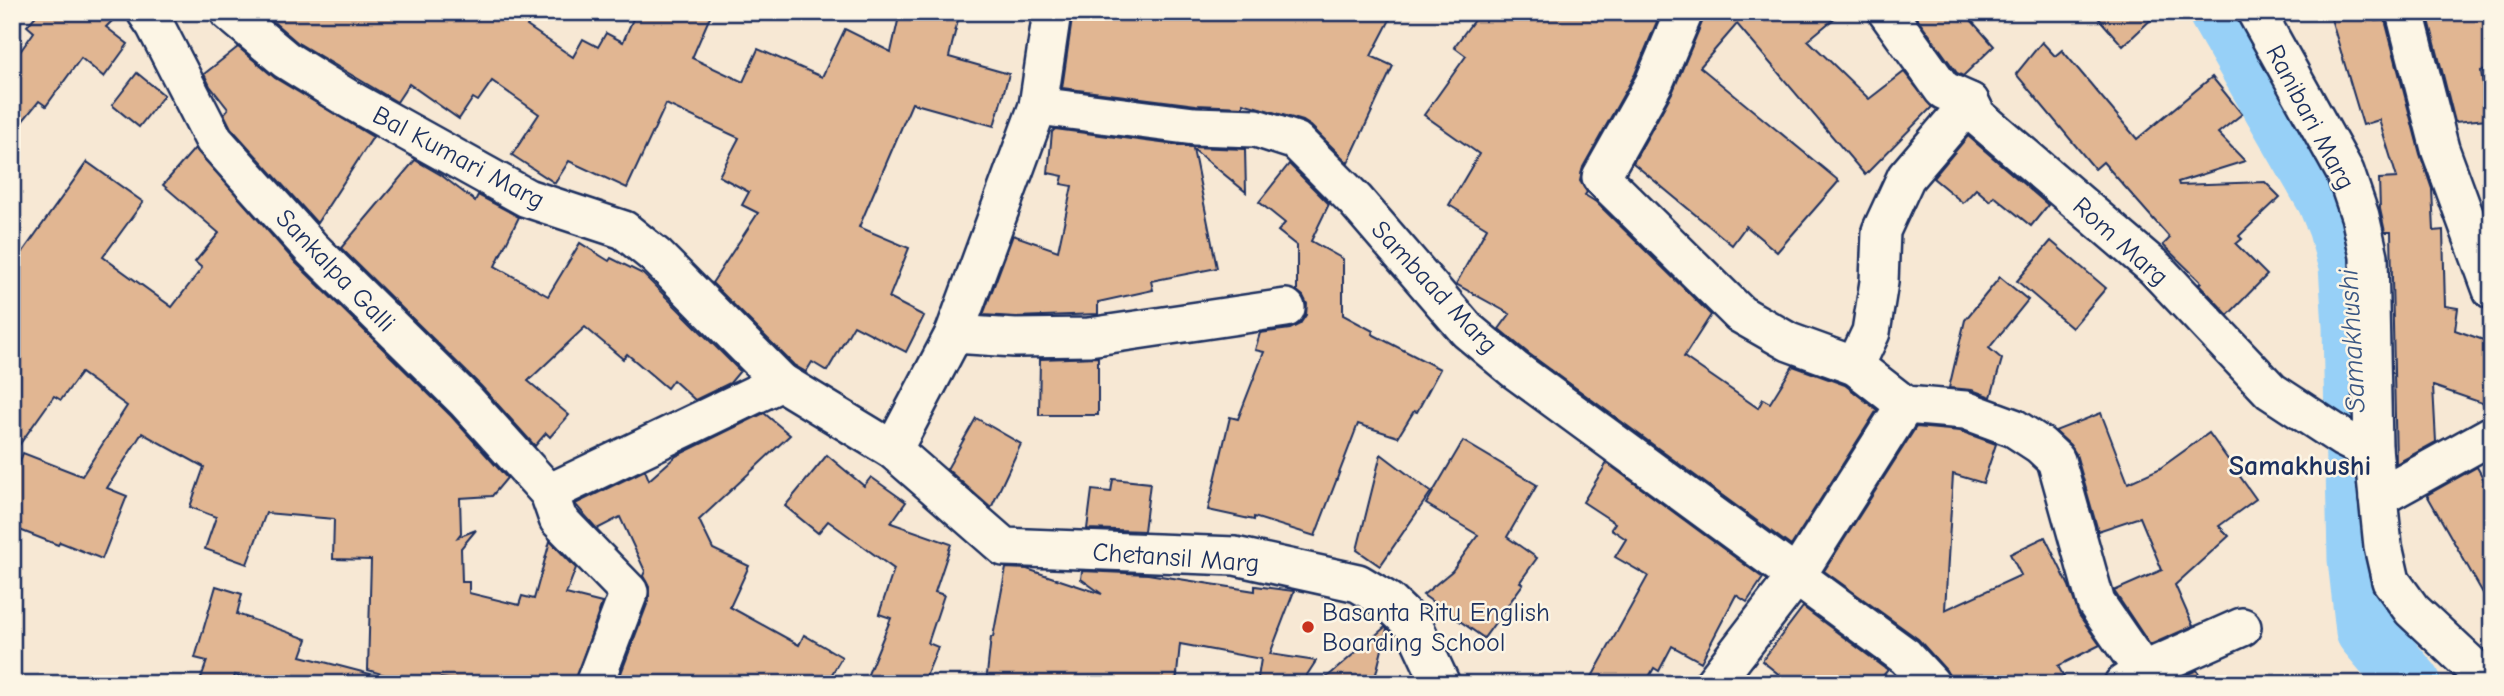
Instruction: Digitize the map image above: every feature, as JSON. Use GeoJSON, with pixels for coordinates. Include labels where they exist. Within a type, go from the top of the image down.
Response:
{"type":"FeatureCollection","features":[{"type":"Feature","properties":{"kind":"street","name":"Bal Kumari Marg"},"geometry":{"type":"LineString","coordinates":[[229,12],[286,60],[347,98],[527,198],[624,230],[656,256],[780,382],[893,450]]}},
{"type":"Feature","properties":{"kind":"street"},"geometry":{"type":"LineString","coordinates":[[893,450],[954,334],[1038,106],[1052,12]]}},
{"type":"Feature","properties":{"kind":"street"},"geometry":{"type":"LineString","coordinates":[[1684,12],[1654,83],[1601,177],[1740,314],[1789,342],[1855,366],[1905,405],[1965,410],[2014,428],[2040,444],[2056,460],[2096,603],[2133,678],[2242,627]]}},
{"type":"Feature","properties":{"kind":"street","name":"Rom Marg"},"geometry":{"type":"LineString","coordinates":[[1887,12],[1943,90],[1970,102],[1977,117],[2155,268],[2271,391],[2360,444]]}},
{"type":"Feature","properties":{"kind":"street","name":"Ranibari Marg"},"geometry":{"type":"LineString","coordinates":[[2256,12],[2345,173],[2370,256],[2360,444],[2378,498],[2383,546],[2391,581],[2412,610],[2491,684]]}},
{"type":"Feature","properties":{"kind":"street"},"geometry":{"type":"LineString","coordinates":[[2405,12],[2440,149],[2492,290]]}},
{"type":"Feature","properties":{"kind":"street","name":"Sankalpa Galli"},"geometry":{"type":"LineString","coordinates":[[158,16],[214,140],[312,249],[466,401],[549,493]]}},
{"type":"Feature","properties":{"kind":"street"},"geometry":{"type":"LineString","coordinates":[[1855,366],[1871,332],[1879,282],[1881,231],[1906,177],[1970,102]]}},
{"type":"Feature","properties":{"kind":"street","name":"Sambaad Marg"},"geometry":{"type":"LineString","coordinates":[[1038,106],[1194,126],[1256,128],[1296,141],[1354,200],[1467,330],[1525,378],[1905,656],[1931,684]]}},
{"type":"Feature","properties":{"kind":"street"},"geometry":{"type":"LineString","coordinates":[[954,334],[1014,338],[1089,337],[1286,308]]}},
{"type":"Feature","properties":{"kind":"street"},"geometry":{"type":"LineString","coordinates":[[594,684],[629,592],[558,519],[549,493],[780,382]]}},
{"type":"Feature","properties":{"kind":"street"},"geometry":{"type":"LineString","coordinates":[[1713,684],[1797,575],[1905,405]]}},
{"type":"Feature","properties":{"kind":"street"},"geometry":{"type":"LineString","coordinates":[[2378,498],[2492,435]]}},
{"type":"Feature","properties":{"kind":"street","name":"Chetansil Marg"},"geometry":{"type":"LineString","coordinates":[[893,450],[1004,547],[1236,556],[1358,583],[1388,601],[1414,626],[1441,684]]}},
{"type":"Feature","properties":{"kind":"building"},"geometry":{"type":"Polygon","coordinates":[[[39,12],[121,12],[106,27],[128,44],[104,77],[81,58],[46,106],[39,101],[12,134],[12,63],[34,32],[27,26],[39,12]]]}},
{"type":"Feature","properties":{"kind":"building"},"geometry":{"type":"Polygon","coordinates":[[[262,12],[536,12],[527,26],[573,57],[583,39],[598,47],[606,33],[623,42],[636,12],[712,12],[692,58],[743,82],[758,49],[822,77],[845,29],[891,52],[900,12],[960,12],[949,57],[1009,74],[994,126],[912,103],[859,227],[909,248],[889,298],[924,316],[906,352],[854,325],[827,371],[812,362],[806,372],[794,365],[712,283],[758,213],[742,205],[749,192],[719,176],[739,138],[666,104],[627,188],[569,161],[555,183],[512,155],[539,114],[492,81],[478,101],[473,98],[459,119],[409,84],[397,102],[298,43],[262,12]]]}},
{"type":"Feature","properties":{"kind":"building"},"geometry":{"type":"Polygon","coordinates":[[[1073,12],[1394,12],[1371,56],[1393,66],[1348,163],[1303,121],[1243,103],[1243,107],[1196,105],[1062,88],[1073,12]]]}},
{"type":"Feature","properties":{"kind":"building"},"geometry":{"type":"Polygon","coordinates":[[[1480,12],[1661,12],[1635,74],[1583,167],[1580,181],[1587,192],[1585,195],[1596,202],[1711,315],[1684,357],[1758,408],[1763,399],[1770,403],[1793,366],[1845,385],[1877,410],[1791,546],[1528,353],[1499,329],[1510,314],[1456,284],[1487,228],[1449,205],[1479,154],[1424,115],[1466,56],[1454,47],[1480,12]]]}},
{"type":"Feature","properties":{"kind":"building"},"geometry":{"type":"Polygon","coordinates":[[[1705,12],[1842,12],[1808,40],[1869,99],[1904,72],[1932,107],[1865,175],[1737,24],[1700,67],[1839,181],[1777,252],[1746,226],[1732,245],[1633,163],[1673,91],[1705,12]]]}},
{"type":"Feature","properties":{"kind":"building"},"geometry":{"type":"Polygon","coordinates":[[[1913,12],[1964,12],[1994,46],[1963,76],[1957,73],[1913,12]]]}},
{"type":"Feature","properties":{"kind":"building"},"geometry":{"type":"Polygon","coordinates":[[[2093,12],[2159,12],[2123,46],[2093,12]]]}},
{"type":"Feature","properties":{"kind":"building"},"geometry":{"type":"Polygon","coordinates":[[[2329,12],[2372,12],[2375,21],[2385,20],[2420,154],[2432,189],[2434,231],[2443,230],[2445,306],[2458,308],[2455,330],[2492,343],[2492,385],[2485,404],[2433,386],[2436,442],[2396,464],[2391,232],[2385,232],[2380,209],[2379,179],[2397,178],[2379,120],[2363,125],[2329,12]]]}},
{"type":"Feature","properties":{"kind":"building"},"geometry":{"type":"Polygon","coordinates":[[[2427,12],[2492,12],[2492,70],[2481,71],[2487,119],[2455,122],[2427,12]]]}},
{"type":"Feature","properties":{"kind":"building"},"geometry":{"type":"Polygon","coordinates":[[[2042,42],[2055,56],[2062,50],[2137,139],[2212,77],[2242,114],[2218,133],[2245,161],[2178,182],[2179,185],[2265,182],[2280,197],[2239,236],[2242,239],[2236,244],[2267,275],[2228,315],[2199,284],[2201,282],[2163,245],[2170,238],[2103,162],[2095,169],[2016,74],[2042,42]]]}},
{"type":"Feature","properties":{"kind":"building"},"geometry":{"type":"Polygon","coordinates":[[[238,47],[275,78],[373,137],[317,223],[231,128],[224,114],[228,109],[204,74],[238,47]]]}},
{"type":"Feature","properties":{"kind":"building"},"geometry":{"type":"Polygon","coordinates":[[[137,73],[164,95],[139,127],[112,105],[137,73]]]}},
{"type":"Feature","properties":{"kind":"building"},"geometry":{"type":"Polygon","coordinates":[[[1055,129],[1191,147],[1245,149],[1246,192],[1193,149],[1217,268],[1151,281],[1153,290],[1098,302],[1098,314],[1016,317],[983,315],[1013,235],[1058,251],[1072,186],[1061,184],[1063,176],[1048,173],[1052,132],[1055,129]]]}},
{"type":"Feature","properties":{"kind":"building"},"geometry":{"type":"Polygon","coordinates":[[[1968,136],[2048,205],[2031,226],[1994,196],[1990,201],[1976,189],[1963,203],[1933,178],[1968,136]]]}},
{"type":"Feature","properties":{"kind":"building"},"geometry":{"type":"Polygon","coordinates":[[[195,148],[296,263],[451,416],[507,478],[492,496],[460,498],[461,533],[458,537],[476,530],[461,548],[462,582],[469,582],[469,593],[519,605],[522,596],[534,599],[550,541],[576,568],[566,594],[602,603],[574,684],[496,684],[440,678],[440,683],[399,676],[398,679],[368,670],[371,560],[333,559],[334,519],[266,513],[247,564],[205,549],[216,517],[190,507],[204,467],[142,433],[107,488],[127,496],[102,559],[12,527],[12,482],[23,453],[82,476],[127,406],[81,373],[61,400],[54,396],[12,455],[12,267],[87,162],[143,202],[103,257],[172,307],[202,268],[195,262],[219,233],[163,185],[195,148]]]}},
{"type":"Feature","properties":{"kind":"building"},"geometry":{"type":"Polygon","coordinates":[[[415,160],[441,175],[475,201],[478,195],[519,217],[495,266],[548,296],[580,243],[609,261],[611,258],[643,274],[740,371],[730,383],[695,400],[673,380],[667,388],[627,354],[623,359],[585,327],[528,381],[569,415],[550,437],[546,433],[535,446],[481,386],[341,248],[415,160]]]}},
{"type":"Feature","properties":{"kind":"building"},"geometry":{"type":"Polygon","coordinates":[[[1289,164],[1329,204],[1311,241],[1343,259],[1343,315],[1373,331],[1372,334],[1440,369],[1417,412],[1414,411],[1398,437],[1358,424],[1315,536],[1254,517],[1254,520],[1208,510],[1230,417],[1238,419],[1264,352],[1255,350],[1260,333],[1290,329],[1300,324],[1306,315],[1307,304],[1297,291],[1297,246],[1278,231],[1285,223],[1259,202],[1289,164]]]}},
{"type":"Feature","properties":{"kind":"building"},"geometry":{"type":"Polygon","coordinates":[[[2051,241],[2106,288],[2072,328],[2017,281],[2051,241]]]}},
{"type":"Feature","properties":{"kind":"building"},"geometry":{"type":"Polygon","coordinates":[[[2000,277],[2028,300],[1989,348],[2002,359],[1991,397],[1972,390],[1949,388],[1965,320],[2000,277]]]}},
{"type":"Feature","properties":{"kind":"building"},"geometry":{"type":"Polygon","coordinates":[[[1098,357],[1098,415],[1039,415],[1040,359],[1098,357]]]}},
{"type":"Feature","properties":{"kind":"building"},"geometry":{"type":"Polygon","coordinates":[[[764,413],[790,435],[699,520],[713,549],[749,566],[730,607],[799,645],[804,635],[842,657],[826,684],[617,684],[649,599],[649,587],[643,576],[645,571],[620,517],[597,529],[575,504],[645,470],[649,480],[676,456],[764,413]]]}},
{"type":"Feature","properties":{"kind":"building"},"geometry":{"type":"Polygon","coordinates":[[[2101,413],[2128,483],[2159,469],[2209,433],[2256,499],[2219,526],[2229,536],[2175,585],[2193,626],[2150,645],[2114,591],[2162,570],[2140,517],[2098,531],[2076,454],[2055,431],[2101,413]]]}},
{"type":"Feature","properties":{"kind":"building"},"geometry":{"type":"Polygon","coordinates":[[[976,418],[1021,444],[991,508],[947,469],[976,418]]]}},
{"type":"Feature","properties":{"kind":"building"},"geometry":{"type":"Polygon","coordinates":[[[1916,427],[1960,431],[1996,444],[1983,483],[1953,474],[1945,610],[2021,575],[2010,554],[2045,537],[2069,586],[2079,615],[2100,645],[2058,666],[2068,684],[1952,684],[1946,670],[1918,639],[1824,571],[1916,427]]]}},
{"type":"Feature","properties":{"kind":"building"},"geometry":{"type":"Polygon","coordinates":[[[1463,441],[1537,485],[1507,537],[1537,558],[1520,582],[1523,584],[1484,638],[1423,595],[1452,571],[1478,535],[1426,504],[1463,441]]]}},
{"type":"Feature","properties":{"kind":"building"},"geometry":{"type":"Polygon","coordinates":[[[1381,454],[1431,492],[1380,566],[1357,550],[1381,454]]]}},
{"type":"Feature","properties":{"kind":"building"},"geometry":{"type":"Polygon","coordinates":[[[827,455],[864,486],[871,477],[906,502],[891,523],[951,544],[935,592],[944,595],[928,643],[938,647],[923,684],[864,684],[891,618],[879,614],[894,569],[828,521],[818,533],[785,506],[827,455]]]}},
{"type":"Feature","properties":{"kind":"building"},"geometry":{"type":"Polygon","coordinates":[[[1607,463],[1763,578],[1747,602],[1736,595],[1701,662],[1672,646],[1659,671],[1654,668],[1645,684],[1588,684],[1648,576],[1615,557],[1626,539],[1611,529],[1615,523],[1583,502],[1607,463]]]}},
{"type":"Feature","properties":{"kind":"building"},"geometry":{"type":"Polygon","coordinates":[[[2477,467],[2492,494],[2492,609],[2427,495],[2477,467]]]}},
{"type":"Feature","properties":{"kind":"building"},"geometry":{"type":"Polygon","coordinates":[[[1113,479],[1150,483],[1144,531],[1087,529],[1092,490],[1111,492],[1113,479]]]}},
{"type":"Feature","properties":{"kind":"building"},"geometry":{"type":"Polygon","coordinates":[[[1006,568],[1027,569],[1102,594],[1081,579],[1082,571],[1148,574],[1255,591],[1255,586],[1294,591],[1270,654],[1316,661],[1301,684],[1257,684],[1261,659],[1180,644],[1176,684],[986,684],[991,637],[1006,568]]]}},
{"type":"Feature","properties":{"kind":"building"},"geometry":{"type":"Polygon","coordinates":[[[216,586],[242,594],[237,614],[307,639],[301,656],[374,675],[373,684],[259,684],[235,675],[232,684],[199,684],[207,661],[195,658],[216,586]]]}},
{"type":"Feature","properties":{"kind":"building"},"geometry":{"type":"Polygon","coordinates":[[[1803,607],[1888,670],[1876,684],[1791,684],[1762,661],[1803,607]]]}},
{"type":"Feature","properties":{"kind":"building"},"geometry":{"type":"Polygon","coordinates":[[[1385,627],[1387,629],[1375,678],[1370,677],[1369,684],[1319,684],[1385,627]]]}},
{"type":"Feature","properties":{"kind":"building"},"geometry":{"type":"Polygon","coordinates":[[[2197,670],[2204,684],[2166,684],[2197,670]]]}},
{"type":"Feature","properties":{"kind":"waterway","name":"Samakhushi"},"geometry":{"type":"LineString","coordinates":[[2219,12],[2327,199],[2338,226],[2349,266],[2353,326],[2358,559],[2366,631],[2411,684]]}},
{"type":"Feature","properties":{"kind":"place","name":"Basanta Ritu English Boarding School"},"geometry":{"type":"Point","coordinates":[1308,627]}},
{"type":"Feature","properties":{"kind":"district","name":"Samakhushi"},"geometry":{"type":"Point","coordinates":[2300,465]}}]}
